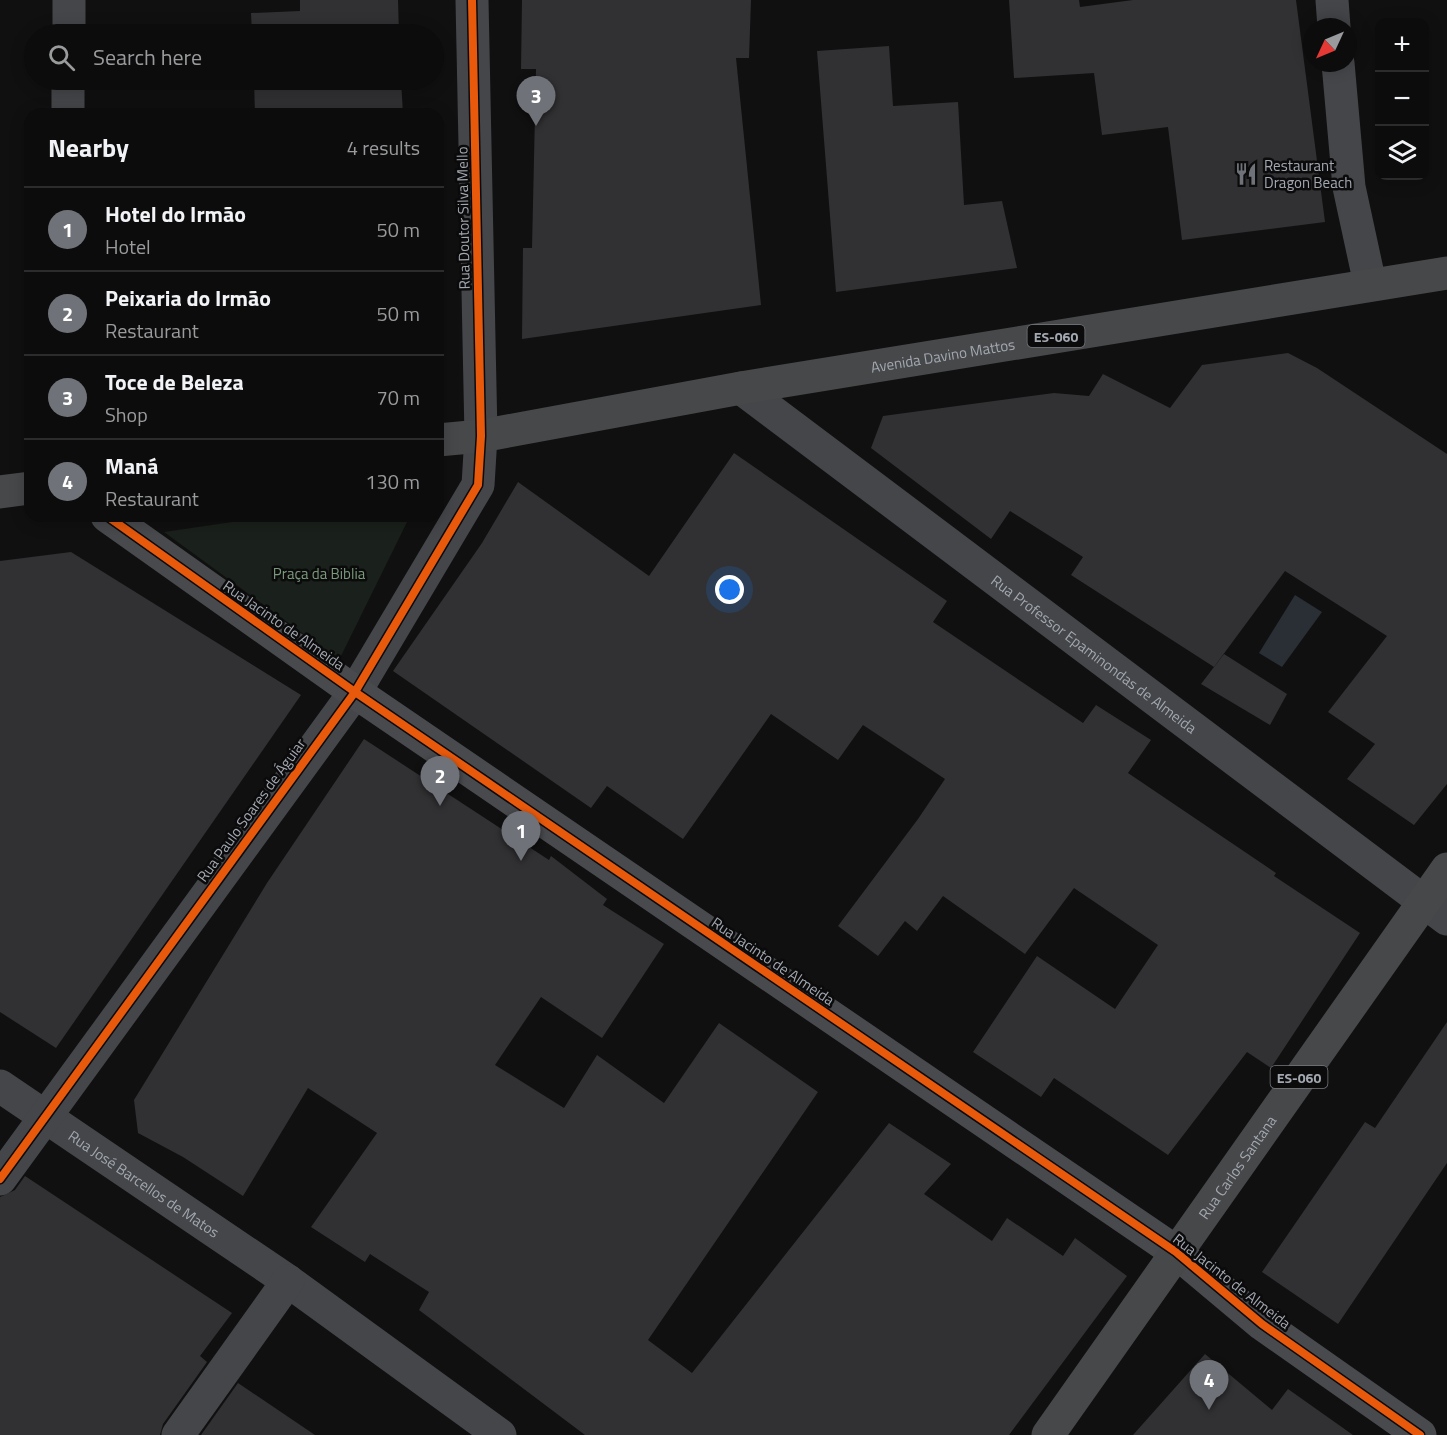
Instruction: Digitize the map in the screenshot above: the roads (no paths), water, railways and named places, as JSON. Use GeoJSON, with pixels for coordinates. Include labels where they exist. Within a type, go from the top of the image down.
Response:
{"type":"FeatureCollection","features":[{"type":"Feature","properties":{"kind":"main road","name":"Avenida Davino Mattos"},"geometry":{"type":"LineString","coordinates":[[444,439],[481,436],[741,388],[1447,273]]}},
{"type":"Feature","properties":{"kind":"main road"},"geometry":{"type":"LineString","coordinates":[[0,492],[24,489]]}},
{"type":"Feature","properties":{"kind":"main road","name":"Rua Carlos Santana"},"geometry":{"type":"LineString","coordinates":[[1048,1435],[1176,1252],[1435,910],[1447,869]]}},
{"type":"Feature","properties":{"kind":"street"},"geometry":{"type":"LineString","coordinates":[[69,0],[69,24]]}},
{"type":"Feature","properties":{"kind":"street","name":"Rua Doutor Silva Mello"},"geometry":{"type":"LineString","coordinates":[[472,0],[481,436]]}},
{"type":"Feature","properties":{"kind":"street"},"geometry":{"type":"LineString","coordinates":[[1332,0],[1333,18]]}},
{"type":"Feature","properties":{"kind":"street"},"geometry":{"type":"LineString","coordinates":[[1339,72],[1349,187],[1370,284]]}},
{"type":"Feature","properties":{"kind":"street"},"geometry":{"type":"LineString","coordinates":[[68,90],[68,108]]}},
{"type":"Feature","properties":{"kind":"street","name":"Rua Professor Epaminondas de Almeida"},"geometry":{"type":"LineString","coordinates":[[741,388],[1435,910]]}},
{"type":"Feature","properties":{"kind":"street","name":"Rua Paulo Soares de Águiar"},"geometry":{"type":"LineString","coordinates":[[0,1179],[355,692],[478,485],[481,436]]}},
{"type":"Feature","properties":{"kind":"street","name":"Rua Jacinto de Almeida"},"geometry":{"type":"LineString","coordinates":[[115,522],[355,692],[1176,1252],[1262,1323],[1420,1435]]}},
{"type":"Feature","properties":{"kind":"street","name":"Rua José Barcellos de Matos"},"geometry":{"type":"LineString","coordinates":[[0,1086],[288,1281],[500,1435]]}},
{"type":"Feature","properties":{"kind":"street"},"geometry":{"type":"LineString","coordinates":[[178,1435],[288,1281]]}},
{"type":"Feature","properties":{"kind":"place","name":"Toce de Beleza"},"geometry":{"type":"Point","coordinates":[536,126]}},
{"type":"Feature","properties":{"kind":"place","name":"Restaurant Dragon Beach"},"geometry":{"type":"Point","coordinates":[1246,174]}},
{"type":"Feature","properties":{"kind":"place","name":"Peixaria do Irmão"},"geometry":{"type":"Point","coordinates":[440,806]}},
{"type":"Feature","properties":{"kind":"place","name":"Hotel do Irmão"},"geometry":{"type":"Point","coordinates":[521,861]}},
{"type":"Feature","properties":{"kind":"place","name":"Maná"},"geometry":{"type":"Point","coordinates":[1209,1410]}},
{"type":"Feature","properties":{"kind":"park label","name":"Praça da Biblia"},"geometry":{"type":"Point","coordinates":[319,573]}}]}
